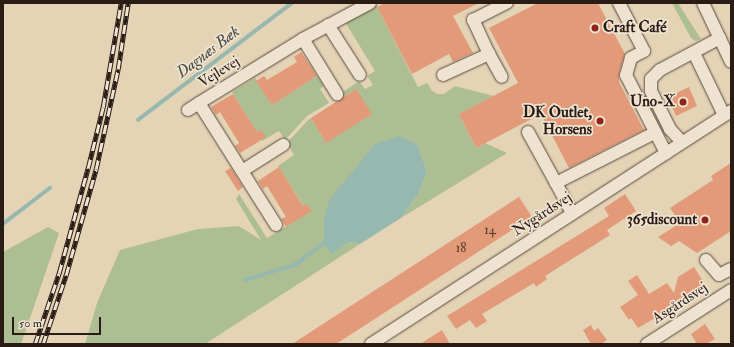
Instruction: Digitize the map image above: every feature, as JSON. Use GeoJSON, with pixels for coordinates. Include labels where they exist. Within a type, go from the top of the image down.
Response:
{"type":"FeatureCollection","features":[{"type":"Feature","properties":{"kind":"street","name":"Vejlevej"},"geometry":{"type":"LineString","coordinates":[[276,225],[199,103],[328,25],[370,3]]}},
{"type":"Feature","properties":{"kind":"street"},"geometry":{"type":"LineString","coordinates":[[502,77],[473,20],[504,3]]}},
{"type":"Feature","properties":{"kind":"street"},"geometry":{"type":"LineString","coordinates":[[619,3],[644,51],[631,58],[626,76],[654,133],[666,153]]}},
{"type":"Feature","properties":{"kind":"street"},"geometry":{"type":"LineString","coordinates":[[703,3],[731,62]]}},
{"type":"Feature","properties":{"kind":"street"},"geometry":{"type":"LineString","coordinates":[[328,25],[360,75]]}},
{"type":"Feature","properties":{"kind":"street"},"geometry":{"type":"LineString","coordinates":[[682,142],[670,129],[651,91],[651,79],[660,70],[720,38]]}},
{"type":"Feature","properties":{"kind":"street"},"geometry":{"type":"LineString","coordinates":[[303,40],[338,94]]}},
{"type":"Feature","properties":{"kind":"street"},"geometry":{"type":"LineString","coordinates":[[694,53],[728,113]]}},
{"type":"Feature","properties":{"kind":"street"},"geometry":{"type":"LineString","coordinates":[[443,75],[489,54]]}},
{"type":"Feature","properties":{"kind":"street"},"geometry":{"type":"LineString","coordinates":[[188,110],[199,103]]}},
{"type":"Feature","properties":{"kind":"street","name":"Nygårdsvej"},"geometry":{"type":"LineString","coordinates":[[371,344],[728,113]]}},
{"type":"Feature","properties":{"kind":"street"},"geometry":{"type":"LineString","coordinates":[[528,132],[572,213]]}},
{"type":"Feature","properties":{"kind":"street"},"geometry":{"type":"LineString","coordinates":[[556,184],[654,133]]}},
{"type":"Feature","properties":{"kind":"street"},"geometry":{"type":"LineString","coordinates":[[242,171],[283,145]]}},
{"type":"Feature","properties":{"kind":"street"},"geometry":{"type":"LineString","coordinates":[[706,260],[718,275],[731,269]]}},
{"type":"Feature","properties":{"kind":"street","name":"Asgårdsvej"},"geometry":{"type":"LineString","coordinates":[[647,344],[731,290]]}},
{"type":"Feature","properties":{"kind":"green space"},"geometry":{"type":"Polygon","coordinates":[[[672,3],[678,3],[701,39],[695,41],[691,38],[672,3]]]}},
{"type":"Feature","properties":{"kind":"green space"},"geometry":{"type":"Polygon","coordinates":[[[376,5],[418,87],[427,83],[432,91],[438,94],[444,94],[455,86],[494,96],[459,114],[476,148],[485,143],[507,153],[401,218],[419,193],[427,171],[417,144],[348,242],[360,244],[205,344],[85,344],[97,303],[120,250],[198,229],[239,226],[261,240],[236,199],[239,194],[267,238],[308,213],[278,166],[294,155],[287,143],[308,120],[311,118],[326,143],[356,89],[342,98],[340,94],[359,81],[365,89],[373,85],[367,76],[375,71],[345,22],[376,5]]]}},
{"type":"Feature","properties":{"kind":"green space"},"geometry":{"type":"Polygon","coordinates":[[[317,76],[324,86],[320,89],[329,103],[307,116],[285,140],[279,131],[262,141],[232,92],[255,78],[272,105],[317,76]]]}},
{"type":"Feature","properties":{"kind":"green space"},"geometry":{"type":"Polygon","coordinates":[[[48,227],[59,233],[21,344],[3,344],[3,252],[48,227]]]}},
{"type":"Feature","properties":{"kind":"water"},"geometry":{"type":"Polygon","coordinates":[[[399,136],[417,144],[427,171],[419,193],[401,218],[360,244],[348,242],[331,254],[324,243],[324,220],[329,200],[375,144],[399,136]]]}},
{"type":"Feature","properties":{"kind":"building"},"geometry":{"type":"Polygon","coordinates":[[[385,3],[479,3],[453,16],[473,53],[453,62],[449,54],[412,74],[377,7],[385,3]]]}},
{"type":"Feature","properties":{"kind":"building"},"geometry":{"type":"Polygon","coordinates":[[[538,3],[598,3],[625,54],[619,73],[619,82],[644,130],[569,168],[541,114],[476,148],[459,114],[518,83],[489,28],[538,3]]]}},
{"type":"Feature","properties":{"kind":"building"},"geometry":{"type":"Polygon","coordinates":[[[301,52],[317,76],[272,105],[256,81],[264,76],[267,80],[297,62],[294,57],[301,52]]]}},
{"type":"Feature","properties":{"kind":"building","name":"Uno-X"},"geometry":{"type":"Polygon","coordinates":[[[689,87],[697,106],[676,116],[668,97],[689,87]]]}},
{"type":"Feature","properties":{"kind":"building"},"geometry":{"type":"Polygon","coordinates":[[[356,89],[372,114],[326,143],[311,118],[356,89]]]}},
{"type":"Feature","properties":{"kind":"building"},"geometry":{"type":"Polygon","coordinates":[[[233,94],[257,132],[261,130],[266,137],[240,153],[235,146],[239,143],[220,112],[216,115],[211,107],[233,94]]]}},
{"type":"Feature","properties":{"kind":"building","name":"365discount"},"geometry":{"type":"Polygon","coordinates":[[[731,163],[731,231],[697,253],[679,241],[671,246],[658,237],[680,223],[670,208],[713,180],[711,176],[731,163]]]}},
{"type":"Feature","properties":{"kind":"building"},"geometry":{"type":"Polygon","coordinates":[[[279,167],[303,206],[307,204],[312,211],[286,227],[281,219],[286,217],[267,186],[263,189],[258,181],[279,167]]]}},
{"type":"Feature","properties":{"kind":"building"},"geometry":{"type":"Polygon","coordinates":[[[231,168],[243,187],[238,191],[225,171],[231,168]]]}},
{"type":"Feature","properties":{"kind":"building"},"geometry":{"type":"Polygon","coordinates":[[[625,194],[636,211],[607,230],[610,235],[545,276],[547,279],[536,287],[534,283],[482,314],[487,321],[476,328],[470,320],[456,329],[447,316],[609,216],[604,208],[625,194]]]}},
{"type":"Feature","properties":{"kind":"building"},"geometry":{"type":"Polygon","coordinates":[[[519,197],[532,217],[367,324],[336,344],[292,344],[519,197]]]}},
{"type":"Feature","properties":{"kind":"building"},"geometry":{"type":"Polygon","coordinates":[[[694,267],[706,286],[701,291],[638,328],[631,318],[629,320],[620,307],[638,295],[628,281],[637,275],[649,294],[667,283],[674,293],[678,277],[694,267]]]}},
{"type":"Feature","properties":{"kind":"building"},"geometry":{"type":"Polygon","coordinates":[[[705,324],[715,339],[706,344],[697,344],[691,334],[705,324]]]}},
{"type":"Feature","properties":{"kind":"building"},"geometry":{"type":"Polygon","coordinates":[[[591,325],[594,331],[598,328],[607,340],[601,344],[591,344],[583,330],[591,325]]]}},
{"type":"Feature","properties":{"kind":"building"},"geometry":{"type":"Polygon","coordinates":[[[442,330],[450,344],[420,344],[442,330]]]}},
{"type":"Feature","properties":{"kind":"waterway","name":"Dagnæs Bæk"},"geometry":{"type":"LineString","coordinates":[[138,120],[292,3]]}},
{"type":"Feature","properties":{"kind":"waterway","name":"Dagnæs Bæk"},"geometry":{"type":"LineString","coordinates":[[3,224],[50,188]]}},
{"type":"Feature","properties":{"kind":"waterway"},"geometry":{"type":"LineString","coordinates":[[245,280],[295,265],[324,243]]}},
{"type":"Feature","properties":{"kind":"railway"},"geometry":{"type":"LineString","coordinates":[[35,344],[59,273],[88,168],[103,107],[121,3]]}},
{"type":"Feature","properties":{"kind":"railway"},"geometry":{"type":"LineString","coordinates":[[43,344],[66,275],[96,169],[118,69],[128,3]]}},
{"type":"Feature","properties":{"kind":"place","name":"Craft Café"},"geometry":{"type":"Point","coordinates":[595,28]}},
{"type":"Feature","properties":{"kind":"place","name":"Uno-X"},"geometry":{"type":"Point","coordinates":[683,102]}},
{"type":"Feature","properties":{"kind":"place","name":"DK Outlet, Horsens"},"geometry":{"type":"Point","coordinates":[600,121]}},
{"type":"Feature","properties":{"kind":"place","name":"365discount"},"geometry":{"type":"Point","coordinates":[705,220]}}]}
